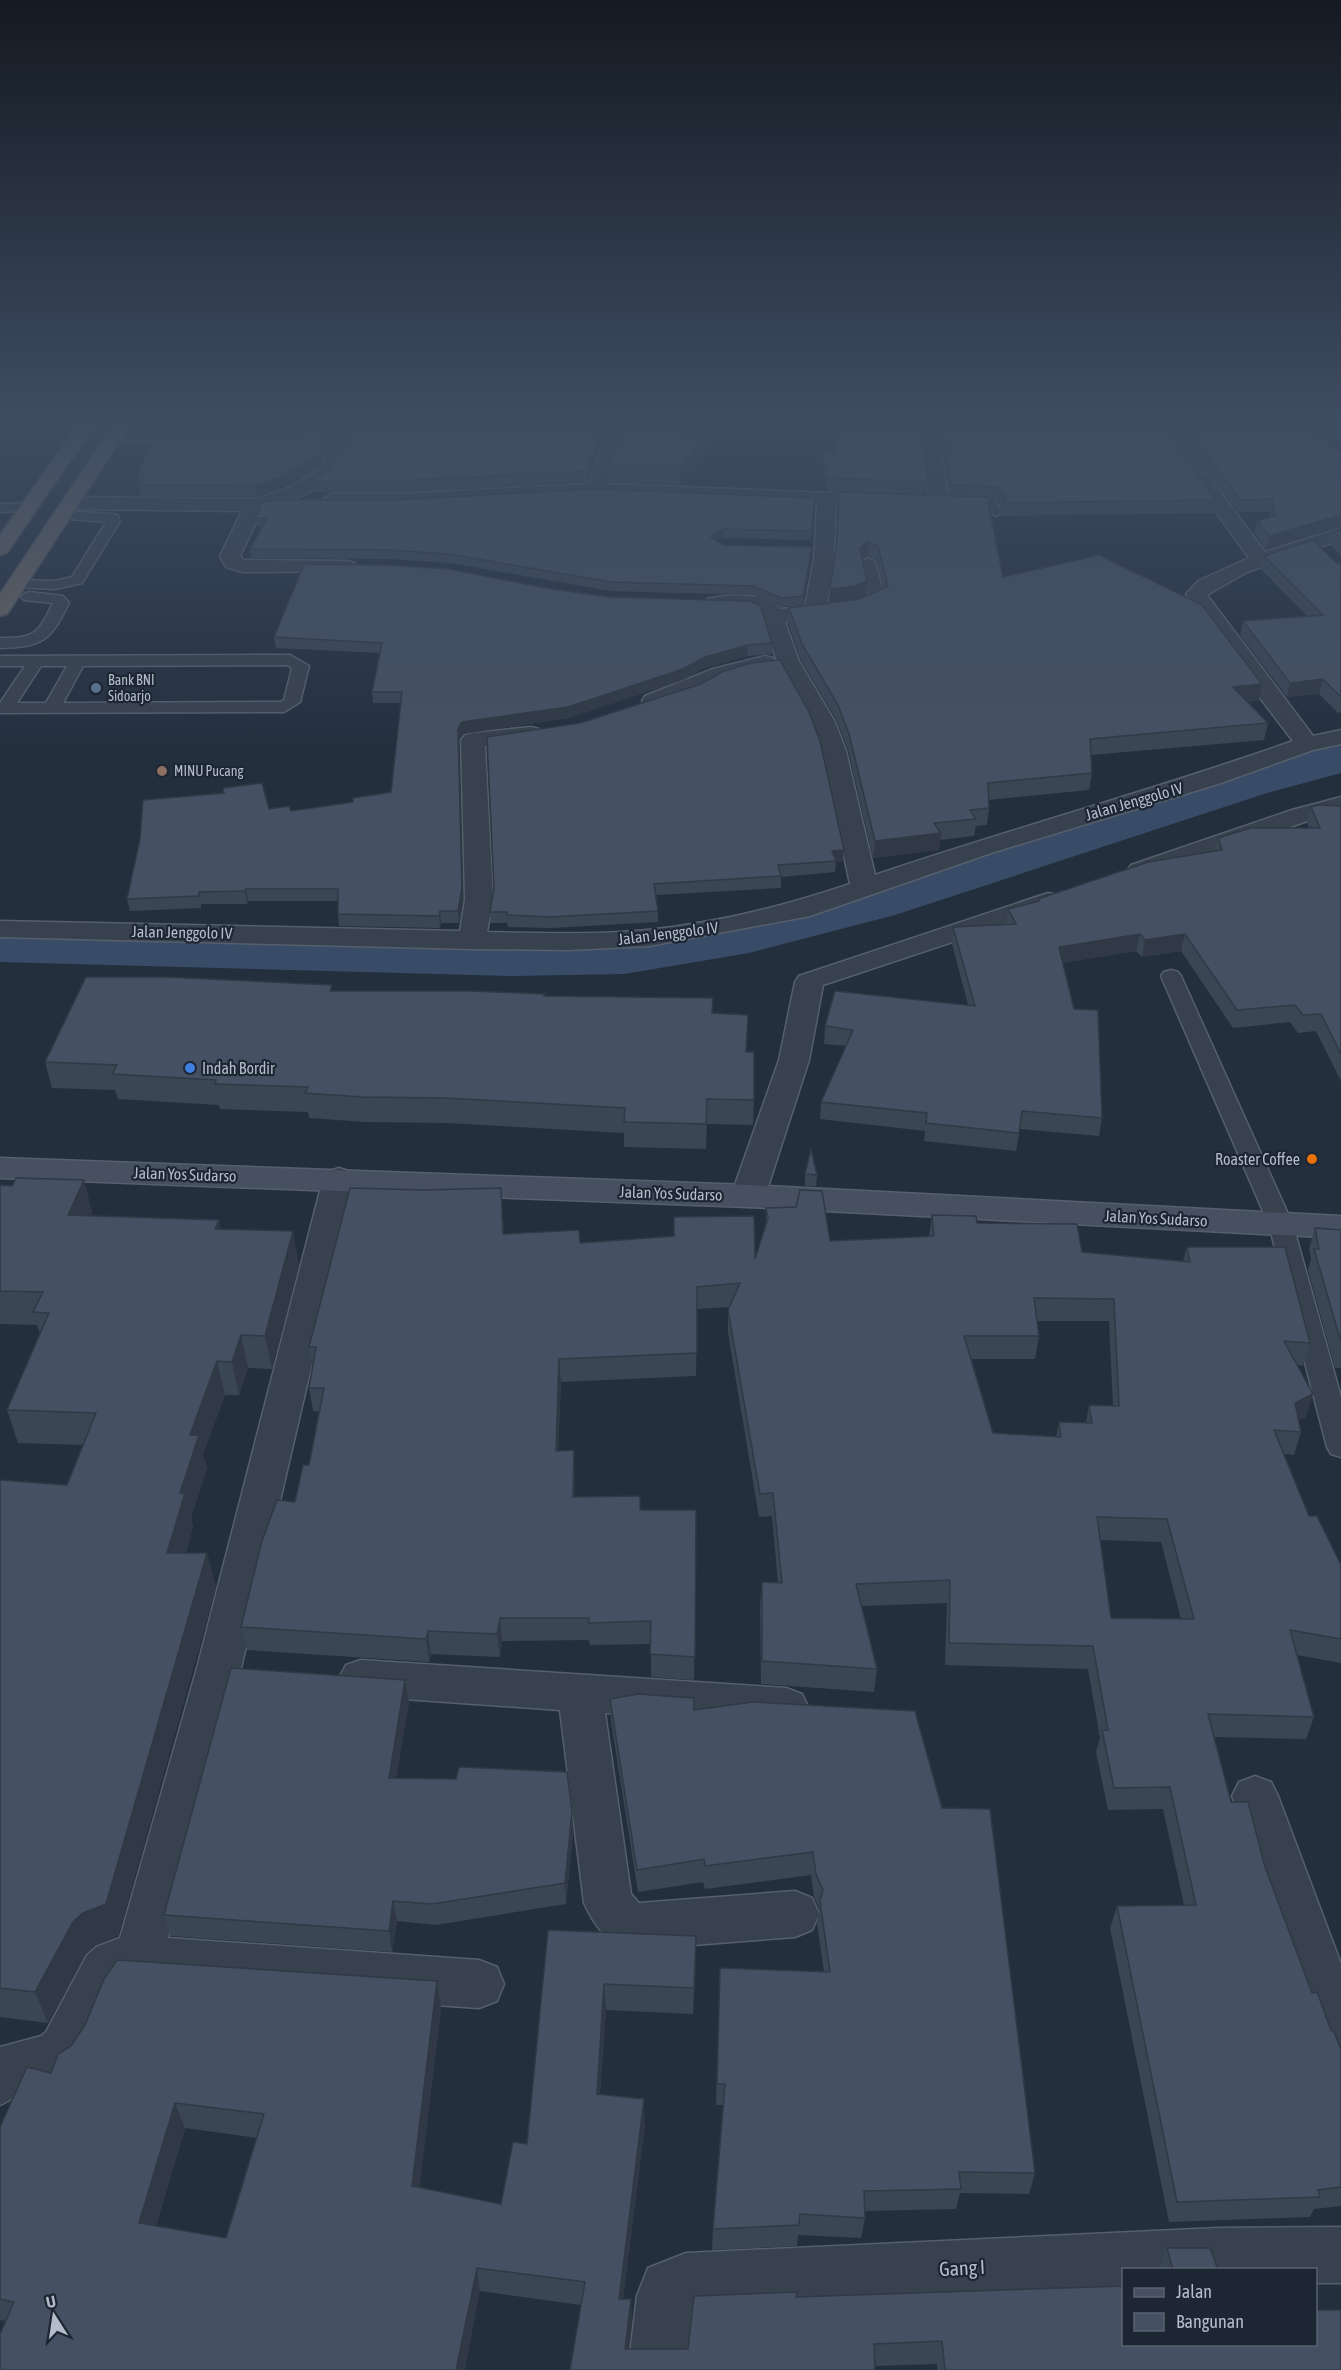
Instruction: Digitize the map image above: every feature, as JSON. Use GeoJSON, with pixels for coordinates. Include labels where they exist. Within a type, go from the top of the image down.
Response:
{"type":"FeatureCollection","features":[{"type":"Feature","properties":{"kind":"highway"},"geometry":{"type":"LineString","coordinates":[[0,549],[14,530]]}},
{"type":"Feature","properties":{"kind":"highway"},"geometry":{"type":"LineString","coordinates":[[9,597],[53,530]]}},
{"type":"Feature","properties":{"kind":"main road","name":"Jalan Yos Sudarso"},"geometry":{"type":"LineString","coordinates":[[0,1168],[748,1196],[1341,1227]]}},
{"type":"Feature","properties":{"kind":"street"},"geometry":{"type":"LineString","coordinates":[[243,530],[230,556],[233,563],[243,566],[367,567]]}},
{"type":"Feature","properties":{"kind":"street"},"geometry":{"type":"LineString","coordinates":[[773,616],[826,611],[824,530]]}},
{"type":"Feature","properties":{"kind":"street"},"geometry":{"type":"LineString","coordinates":[[1238,530],[1262,562]]}},
{"type":"Feature","properties":{"kind":"street"},"geometry":{"type":"LineString","coordinates":[[1307,744],[1216,625],[1196,594],[1200,587],[1221,576],[1262,562],[1321,549],[1341,534]]}},
{"type":"Feature","properties":{"kind":"street"},"geometry":{"type":"LineString","coordinates":[[802,548],[825,548]]}},
{"type":"Feature","properties":{"kind":"street"},"geometry":{"type":"LineString","coordinates":[[695,602],[753,603],[770,610],[788,661],[823,722],[834,751],[864,887]]}},
{"type":"Feature","properties":{"kind":"street"},"geometry":{"type":"LineString","coordinates":[[632,709],[692,687],[713,675],[748,665],[788,661]]}},
{"type":"Feature","properties":{"kind":"street"},"geometry":{"type":"LineString","coordinates":[[472,941],[479,900],[462,741],[549,731]]}},
{"type":"Feature","properties":{"kind":"street","name":"Jalan Jenggolo IV"},"geometry":{"type":"LineString","coordinates":[[0,929],[203,932],[472,941],[569,942],[649,938],[778,916],[982,847],[1209,779],[1307,744],[1341,737]]}},
{"type":"Feature","properties":{"kind":"street"},"geometry":{"type":"LineString","coordinates":[[1120,877],[1301,815],[1341,805]]}},
{"type":"Feature","properties":{"kind":"street"},"geometry":{"type":"LineString","coordinates":[[748,1196],[794,1060],[812,979],[1076,892]]}},
{"type":"Feature","properties":{"kind":"street"},"geometry":{"type":"LineString","coordinates":[[138,1959],[236,1669],[339,1179]]}},
{"type":"Feature","properties":{"kind":"street"},"geometry":{"type":"LineString","coordinates":[[324,1675],[825,1709]]}},
{"type":"Feature","properties":{"kind":"street"},"geometry":{"type":"LineString","coordinates":[[580,1692],[608,1903],[620,1920],[628,1927],[795,1914]]}},
{"type":"Feature","properties":{"kind":"street"},"geometry":{"type":"LineString","coordinates":[[1255,1796],[1341,2032]]}},
{"type":"Feature","properties":{"kind":"street"},"geometry":{"type":"LineString","coordinates":[[0,2079],[7,2070],[45,2060],[63,2052],[84,2017],[102,1973],[112,1963],[138,1959],[479,1984]]}},
{"type":"Feature","properties":{"kind":"street","name":"Gang I"},"geometry":{"type":"LineString","coordinates":[[657,2370],[665,2296],[668,2288],[686,2281],[1207,2256],[1341,2255]]}},
{"type":"Feature","properties":{"kind":"lane"},"geometry":{"type":"LineString","coordinates":[[9,597],[77,580],[107,530]]}},
{"type":"Feature","properties":{"kind":"lane"},"geometry":{"type":"LineString","coordinates":[[826,611],[871,604],[877,599],[868,562]]}},
{"type":"Feature","properties":{"kind":"lane"},"geometry":{"type":"LineString","coordinates":[[0,643],[39,640],[46,634],[61,603],[58,599],[9,597]]}},
{"type":"Feature","properties":{"kind":"lane"},"geometry":{"type":"LineString","coordinates":[[2,708],[37,660]]}},
{"type":"Feature","properties":{"kind":"lane"},"geometry":{"type":"LineString","coordinates":[[52,708],[78,660]]}},
{"type":"Feature","properties":{"kind":"lane"},"geometry":{"type":"LineString","coordinates":[[0,661],[290,660],[300,663],[301,666],[292,702],[284,707],[2,708]]}},
{"type":"Feature","properties":{"kind":"lane"},"geometry":{"type":"LineString","coordinates":[[1171,976],[1281,1225],[1341,1447]]}},
{"type":"Feature","properties":{"kind":"building"},"geometry":{"type":"Polygon","coordinates":[[[261,530],[722,530],[711,537],[723,545],[812,547],[803,596],[781,598],[753,586],[611,582],[449,554],[388,550],[250,549],[261,530]]]}},
{"type":"Feature","properties":{"kind":"building"},"geometry":{"type":"Polygon","coordinates":[[[749,530],[811,530],[811,531],[749,530]]]}},
{"type":"Feature","properties":{"kind":"building"},"geometry":{"type":"Polygon","coordinates":[[[838,530],[994,530],[1003,577],[1099,555],[1202,605],[1262,684],[1233,687],[1268,723],[1090,739],[1092,773],[988,783],[989,808],[970,810],[976,819],[934,823],[941,833],[875,841],[849,734],[838,705],[802,644],[789,608],[859,599],[888,586],[878,547],[868,541],[860,548],[867,581],[855,586],[830,589],[838,530]]]}},
{"type":"Feature","properties":{"kind":"building"},"geometry":{"type":"Polygon","coordinates":[[[1264,530],[1291,530],[1269,536],[1264,530]]]}},
{"type":"Feature","properties":{"kind":"building"},"geometry":{"type":"Polygon","coordinates":[[[1341,530],[1341,539],[1334,532],[1341,530]]]}},
{"type":"Feature","properties":{"kind":"building"},"geometry":{"type":"Polygon","coordinates":[[[1313,540],[1335,562],[1341,564],[1341,697],[1323,679],[1290,683],[1243,621],[1323,615],[1264,556],[1313,540]]]}},
{"type":"Feature","properties":{"kind":"building"},"geometry":{"type":"Polygon","coordinates":[[[304,564],[388,565],[449,569],[546,588],[610,597],[750,601],[760,605],[772,643],[748,645],[705,657],[683,669],[568,707],[462,722],[458,729],[462,888],[458,911],[440,911],[439,916],[338,914],[338,889],[246,889],[245,891],[199,892],[199,896],[127,899],[140,839],[143,800],[224,793],[223,788],[262,783],[269,809],[289,806],[291,811],[353,802],[353,798],[391,792],[402,692],[372,692],[382,643],[274,637],[304,564]]]}},
{"type":"Feature","properties":{"kind":"building"},"geometry":{"type":"Polygon","coordinates":[[[780,660],[809,712],[820,741],[844,850],[832,851],[836,861],[778,865],[781,876],[654,884],[658,911],[550,917],[490,912],[494,888],[487,737],[580,723],[701,684],[722,672],[751,663],[780,660]]]}},
{"type":"Feature","properties":{"kind":"building"},"geometry":{"type":"Polygon","coordinates":[[[1341,806],[1341,1054],[1321,1014],[1303,1015],[1295,1005],[1237,1010],[1185,934],[1145,940],[1140,934],[1059,947],[1074,1009],[1098,1010],[1102,1118],[1022,1111],[1019,1133],[926,1123],[927,1113],[821,1102],[853,1030],[825,1026],[835,991],[975,1006],[953,927],[1016,924],[1008,909],[1039,901],[1038,899],[1148,862],[1222,850],[1218,838],[1250,828],[1320,828],[1311,807],[1341,806]]]}},
{"type":"Feature","properties":{"kind":"building"},"geometry":{"type":"Polygon","coordinates":[[[86,977],[165,977],[332,985],[330,991],[470,991],[545,994],[544,996],[713,998],[712,1013],[748,1015],[746,1052],[754,1052],[754,1100],[707,1099],[706,1124],[624,1122],[625,1108],[305,1093],[308,1087],[215,1084],[216,1080],[112,1074],[117,1065],[45,1062],[86,977]]]}},
{"type":"Feature","properties":{"kind":"building"},"geometry":{"type":"Polygon","coordinates":[[[811,1149],[817,1175],[805,1174],[811,1149]]]}},
{"type":"Feature","properties":{"kind":"building"},"geometry":{"type":"Polygon","coordinates":[[[16,1178],[84,1180],[68,1215],[219,1220],[215,1229],[293,1231],[265,1336],[241,1335],[232,1362],[217,1361],[190,1435],[199,1435],[180,1493],[185,1493],[167,1553],[207,1553],[106,1904],[83,1913],[73,1922],[35,1992],[0,1988],[0,1480],[67,1485],[96,1413],[7,1410],[49,1313],[33,1312],[43,1292],[0,1291],[0,1185],[12,1186],[16,1178]]]}},
{"type":"Feature","properties":{"kind":"building"},"geometry":{"type":"Polygon","coordinates":[[[350,1188],[423,1190],[501,1188],[503,1234],[579,1230],[580,1243],[674,1236],[674,1217],[754,1216],[755,1259],[768,1218],[766,1208],[796,1207],[800,1190],[822,1191],[830,1241],[934,1236],[932,1215],[976,1216],[977,1223],[1077,1224],[1082,1252],[1190,1262],[1187,1247],[1285,1247],[1310,1343],[1284,1341],[1313,1394],[1295,1403],[1301,1432],[1274,1430],[1309,1516],[1317,1516],[1341,1565],[1341,1639],[1290,1630],[1314,1717],[1208,1714],[1231,1802],[1248,1802],[1265,1867],[1312,1993],[1317,1992],[1331,2030],[1341,2049],[1341,2187],[1318,2190],[1320,2197],[1177,2202],[1117,1906],[1196,1905],[1170,1787],[1114,1788],[1102,1730],[1108,1730],[1093,1646],[949,1643],[950,1580],[856,1584],[877,1669],[762,1661],[762,1582],[782,1583],[773,1493],[760,1494],[728,1310],[740,1283],[697,1287],[697,1353],[559,1359],[556,1451],[574,1450],[573,1497],[640,1496],[640,1510],[696,1510],[695,1657],[650,1654],[651,1621],[589,1623],[589,1618],[500,1618],[497,1634],[428,1631],[426,1639],[241,1627],[262,1541],[277,1500],[295,1502],[303,1465],[309,1465],[324,1388],[309,1388],[316,1347],[309,1347],[350,1188]],[[1034,1298],[1039,1336],[964,1336],[993,1433],[1061,1437],[1059,1422],[1092,1423],[1089,1405],[1119,1406],[1114,1299],[1034,1298]],[[1097,1517],[1111,1618],[1194,1619],[1167,1519],[1097,1517]]]}},
{"type":"Feature","properties":{"kind":"building"},"geometry":{"type":"Polygon","coordinates":[[[1315,1228],[1341,1230],[1341,1342],[1314,1249],[1319,1249],[1315,1228]]]}},
{"type":"Feature","properties":{"kind":"building"},"geometry":{"type":"Polygon","coordinates":[[[231,1668],[405,1680],[389,1778],[456,1779],[459,1767],[567,1772],[572,1811],[565,1883],[432,1904],[393,1901],[389,1931],[164,1915],[231,1668]]]}},
{"type":"Feature","properties":{"kind":"building"},"geometry":{"type":"Polygon","coordinates":[[[638,1694],[694,1698],[694,1710],[753,1702],[915,1711],[942,1808],[990,1809],[1035,2173],[959,2172],[961,2189],[864,2191],[865,2218],[800,2214],[799,2225],[713,2229],[725,2084],[717,2084],[720,1968],[830,1972],[820,1901],[823,1890],[816,1874],[813,1852],[705,1866],[704,1859],[637,1870],[610,1699],[638,1694]]]}},
{"type":"Feature","properties":{"kind":"building"},"geometry":{"type":"Polygon","coordinates":[[[548,1930],[696,1936],[694,1988],[604,1984],[597,2094],[644,2099],[619,2299],[631,2299],[625,2349],[688,2349],[694,2296],[797,2292],[796,2297],[1122,2286],[1122,2346],[1317,2346],[1317,2310],[1341,2310],[1341,2370],[945,2370],[942,2341],[874,2344],[875,2370],[570,2370],[585,2282],[477,2268],[456,2370],[0,2370],[0,2334],[14,2302],[0,2299],[0,2127],[27,2067],[51,2073],[58,2054],[71,2046],[85,2025],[104,1979],[117,1960],[437,1981],[412,2186],[501,2204],[513,2142],[527,2144],[548,1930]],[[175,2103],[139,2223],[226,2238],[264,2114],[175,2103]]]}},
{"type":"Feature","properties":{"kind":"building"},"geometry":{"type":"Polygon","coordinates":[[[1167,2248],[1210,2248],[1217,2268],[1172,2268],[1167,2248]]]}},
{"type":"Feature","properties":{"kind":"waterway"},"geometry":{"type":"LineString","coordinates":[[0,942],[512,956],[624,954],[749,933],[872,901],[1246,780],[1341,755]]}},
{"type":"Feature","properties":{"kind":"place","name":"Bank BNI Sidoarjo"},"geometry":{"type":"Point","coordinates":[96,688]}},
{"type":"Feature","properties":{"kind":"place","name":"MINU Pucang"},"geometry":{"type":"Point","coordinates":[162,771]}},
{"type":"Feature","properties":{"kind":"place","name":"Indah Bordir"},"geometry":{"type":"Point","coordinates":[190,1068]}},
{"type":"Feature","properties":{"kind":"place","name":"Roaster Coffee"},"geometry":{"type":"Point","coordinates":[1312,1159]}}]}
